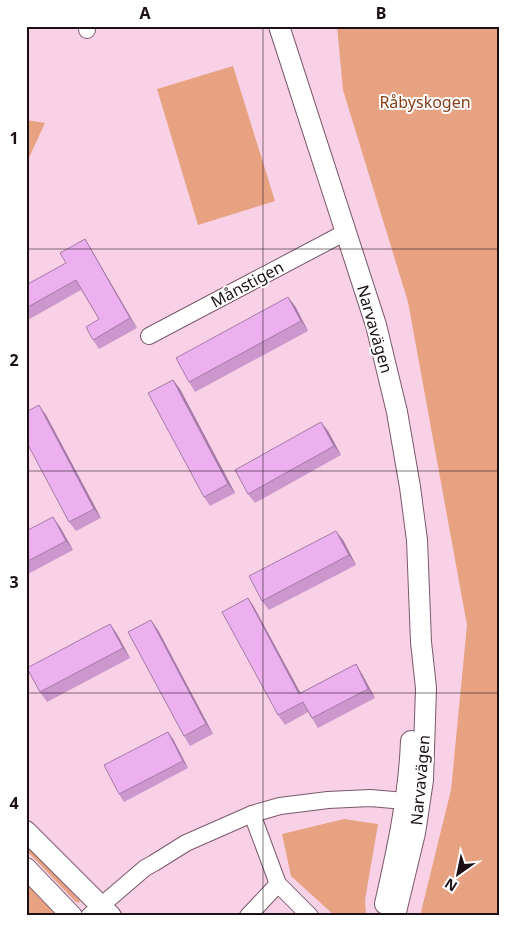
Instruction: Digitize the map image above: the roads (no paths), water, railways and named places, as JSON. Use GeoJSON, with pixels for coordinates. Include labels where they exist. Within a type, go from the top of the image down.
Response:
{"type":"FeatureCollection","features":[{"type":"Feature","properties":{"kind":"main road","name":"Narvavägen"},"geometry":{"type":"LineString","coordinates":[[278,26],[376,325],[397,412],[417,540],[421,642],[414,689],[410,758],[413,802],[409,861],[395,916]]}},
{"type":"Feature","properties":{"kind":"main road","name":"Narvavägen"},"geometry":{"type":"LineString","coordinates":[[382,916],[393,867],[413,802]]}},
{"type":"Feature","properties":{"kind":"main road"},"geometry":{"type":"LineString","coordinates":[[26,831],[100,912]]}},
{"type":"Feature","properties":{"kind":"main road"},"geometry":{"type":"LineString","coordinates":[[26,868],[72,916]]}},
{"type":"Feature","properties":{"kind":"street","name":"Månstigen"},"geometry":{"type":"LineString","coordinates":[[149,336],[346,232]]}},
{"type":"Feature","properties":{"kind":"street"},"geometry":{"type":"LineString","coordinates":[[100,912],[146,868],[186,842],[252,814],[280,806],[328,800],[370,798],[413,802]]}},
{"type":"Feature","properties":{"kind":"street"},"geometry":{"type":"LineString","coordinates":[[252,814],[278,884],[310,916]]}},
{"type":"Feature","properties":{"kind":"street"},"geometry":{"type":"LineString","coordinates":[[248,916],[278,884]]}},
{"type":"Feature","properties":{"kind":"park label","name":"Råbyskogen"},"geometry":{"type":"Point","coordinates":[425,102]}}]}
